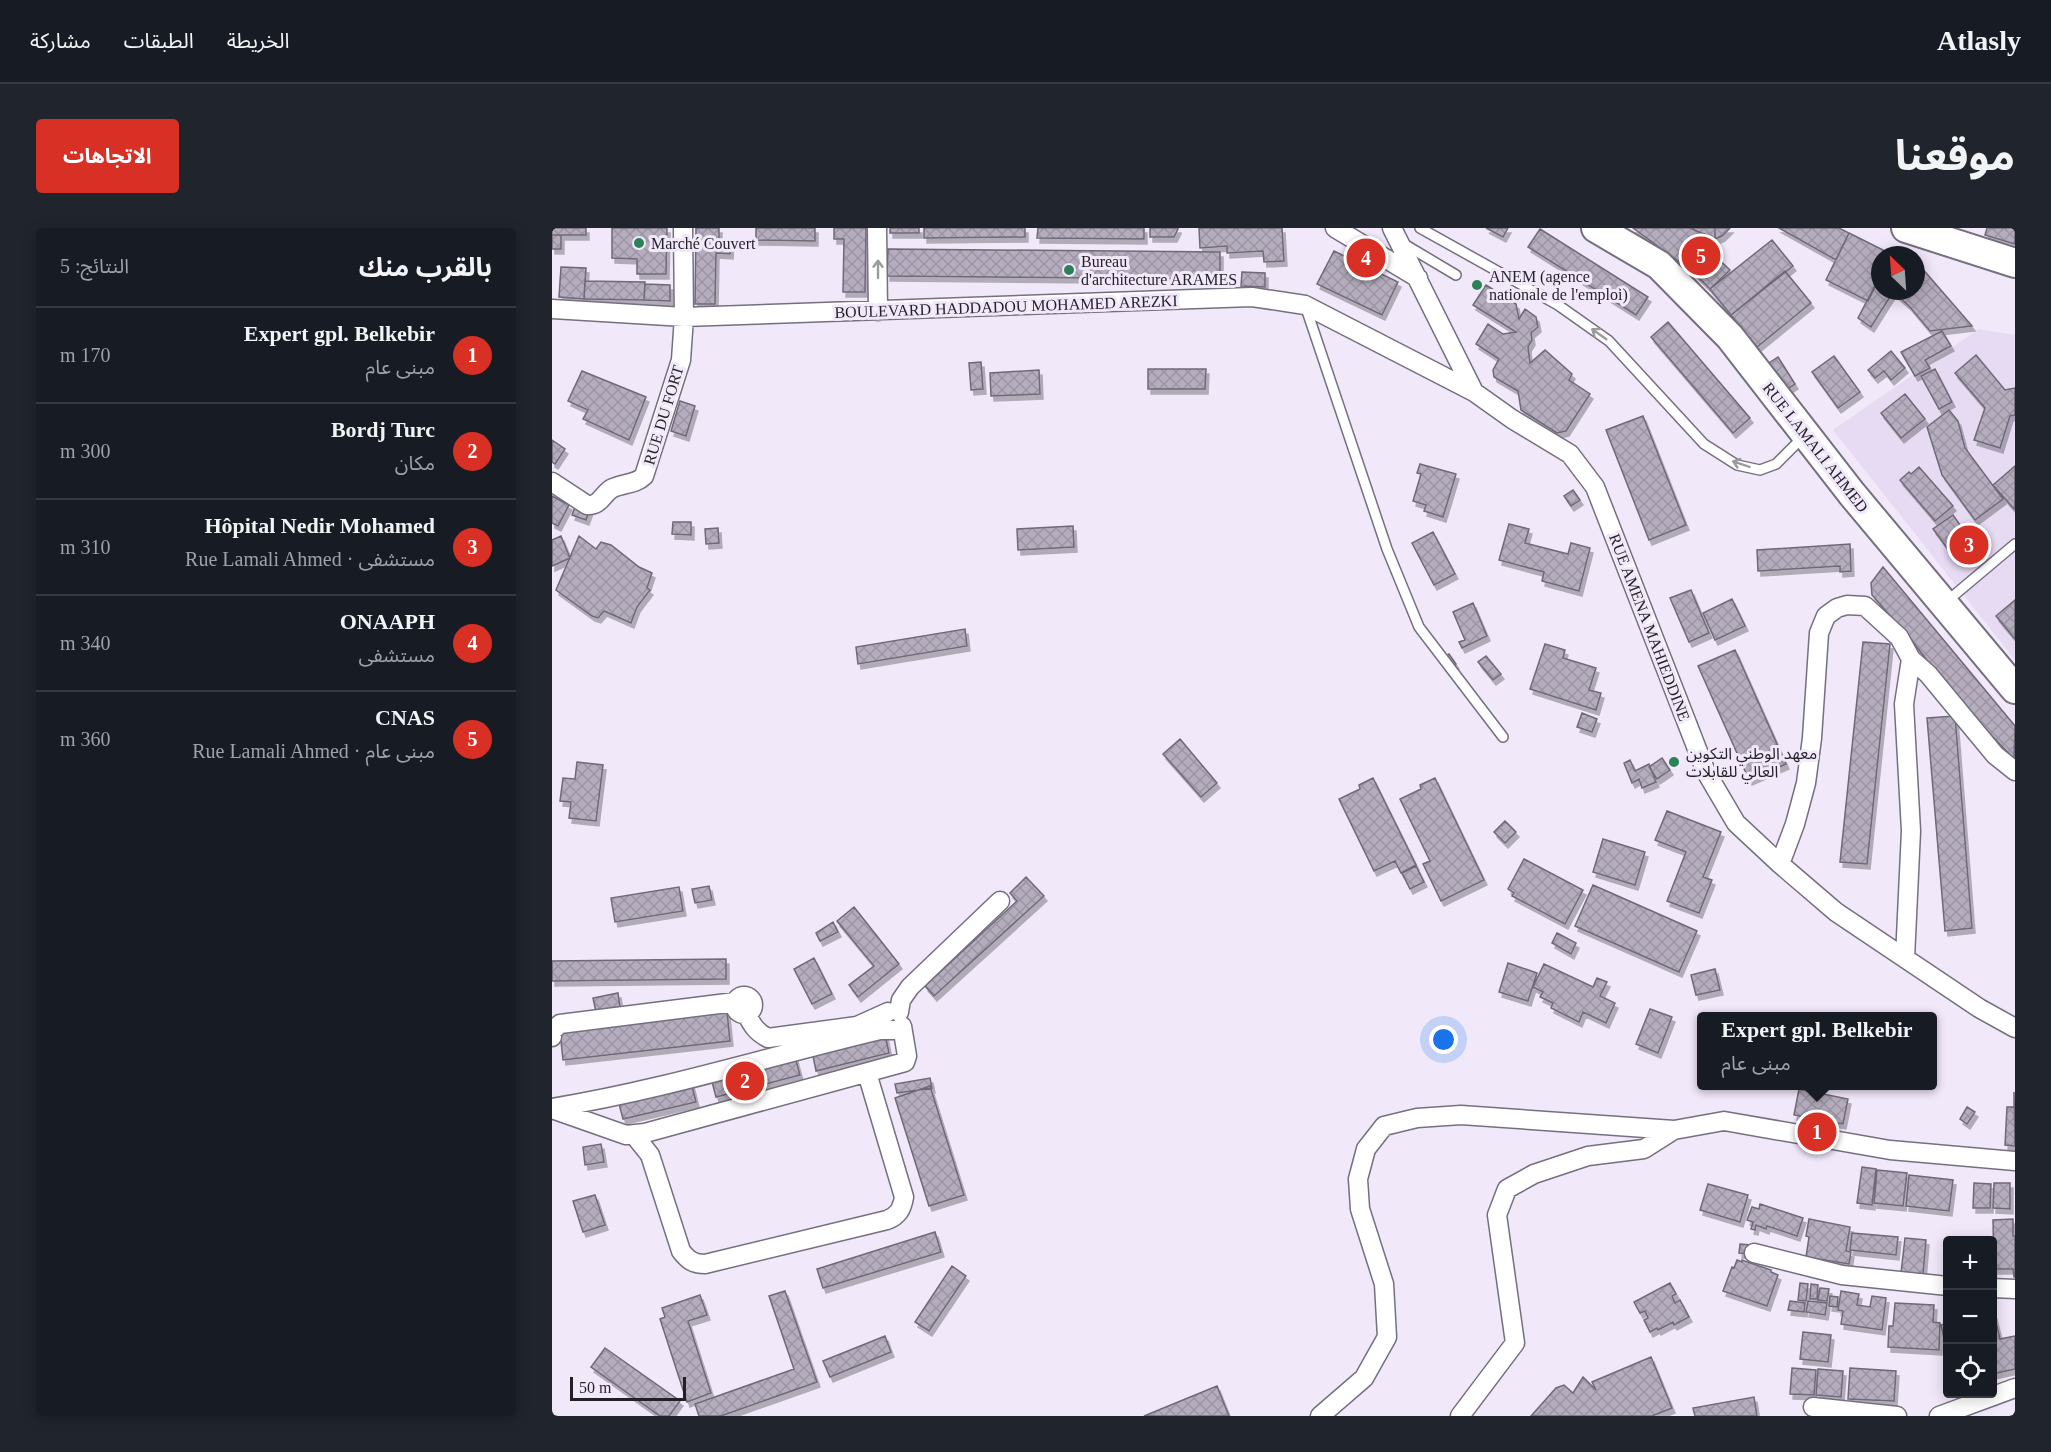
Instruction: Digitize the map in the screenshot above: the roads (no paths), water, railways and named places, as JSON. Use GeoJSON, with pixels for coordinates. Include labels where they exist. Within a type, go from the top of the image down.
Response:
{"type":"FeatureCollection","features":[{"type":"Feature","properties":{"kind":"main road","name":"RUE LAMALI AHMED"},"geometry":{"type":"LineString","coordinates":[[1596,228],[1659,265],[1730,337],[1852,494],[2015,689]]}},
{"type":"Feature","properties":{"kind":"main road"},"geometry":{"type":"LineString","coordinates":[[1906,228],[2015,263]]}},
{"type":"Feature","properties":{"kind":"street"},"geometry":{"type":"LineString","coordinates":[[683,228],[684,318]]}},
{"type":"Feature","properties":{"kind":"street"},"geometry":{"type":"LineString","coordinates":[[878,228],[878,310]]}},
{"type":"Feature","properties":{"kind":"street"},"geometry":{"type":"LineString","coordinates":[[1335,228],[1418,278]]}},
{"type":"Feature","properties":{"kind":"street","name":"RUE AMENA MAHIEDDINE"},"geometry":{"type":"LineString","coordinates":[[1396,235],[1474,392],[1512,419],[1570,454],[1595,487],[1706,772],[1736,823],[1836,912],[1979,1008],[2015,1028]]}},
{"type":"Feature","properties":{"kind":"street","name":"BOULEVARD HADDADOU MOHAMED AREZKI"},"geometry":{"type":"LineString","coordinates":[[552,309],[684,318],[1252,297],[1305,305],[1474,392]]}},
{"type":"Feature","properties":{"kind":"street","name":"RUE DU FORT"},"geometry":{"type":"LineString","coordinates":[[552,482],[587,505],[592,505],[598,503],[611,489],[639,481],[644,476],[681,360],[684,318]]}},
{"type":"Feature","properties":{"kind":"street"},"geometry":{"type":"LineString","coordinates":[[1780,864],[1795,824],[1806,783],[1812,738],[1819,633],[1826,616],[1847,604],[1865,606],[1899,637],[1911,659],[1928,674],[1995,754],[2015,771]]}},
{"type":"Feature","properties":{"kind":"street"},"geometry":{"type":"LineString","coordinates":[[1905,958],[1911,831],[1904,704],[1911,659]]}},
{"type":"Feature","properties":{"kind":"street"},"geometry":{"type":"LineString","coordinates":[[552,1109],[626,1135],[634,1135],[905,1062],[907,1056],[896,1020],[904,993],[1000,902]]}},
{"type":"Feature","properties":{"kind":"street"},"geometry":{"type":"LineString","coordinates":[[552,1037],[552,1031],[560,1024],[741,1008],[759,1034],[768,1038],[896,1020]]}},
{"type":"Feature","properties":{"kind":"street"},"geometry":{"type":"LineString","coordinates":[[552,1109],[638,1091],[880,1030],[896,1020]]}},
{"type":"Feature","properties":{"kind":"street"},"geometry":{"type":"LineString","coordinates":[[634,1135],[650,1155],[681,1251],[687,1260],[697,1264],[705,1264],[887,1220],[900,1211],[904,1197],[867,1073]]}},
{"type":"Feature","properties":{"kind":"street"},"geometry":{"type":"LineString","coordinates":[[1320,1416],[1364,1378],[1388,1337],[1384,1284],[1360,1209],[1358,1179],[1366,1149],[1384,1126],[1417,1118],[1461,1115],[1674,1130],[1724,1121],[1890,1150],[2015,1161]]}},
{"type":"Feature","properties":{"kind":"street"},"geometry":{"type":"LineString","coordinates":[[1460,1416],[1515,1343],[1497,1215],[1507,1189],[1534,1174],[1588,1156],[1644,1149],[1674,1130]]}},
{"type":"Feature","properties":{"kind":"street"},"geometry":{"type":"LineString","coordinates":[[1754,1253],[1842,1275],[1943,1286]]}},
{"type":"Feature","properties":{"kind":"street"},"geometry":{"type":"LineString","coordinates":[[1997,1288],[2015,1289]]}},
{"type":"Feature","properties":{"kind":"street"},"geometry":{"type":"LineString","coordinates":[[1939,1416],[2015,1388]]}},
{"type":"Feature","properties":{"kind":"street"},"geometry":{"type":"LineString","coordinates":[[1813,1407],[1897,1416]]}},
{"type":"Feature","properties":{"kind":"lane"},"geometry":{"type":"LineString","coordinates":[[1420,228],[1558,305],[1609,341],[1704,444],[1737,465],[1760,470],[1776,464],[1806,435]]}},
{"type":"Feature","properties":{"kind":"lane"},"geometry":{"type":"LineString","coordinates":[[1396,235],[1456,275]]}},
{"type":"Feature","properties":{"kind":"lane"},"geometry":{"type":"LineString","coordinates":[[1305,305],[1387,549],[1419,627],[1503,737]]}},
{"type":"Feature","properties":{"kind":"lane"},"geometry":{"type":"LineString","coordinates":[[1944,604],[2015,544]]}},
{"type":"Feature","properties":{"kind":"place","name":"Marché Couvert"},"geometry":{"type":"Point","coordinates":[639,243]}},
{"type":"Feature","properties":{"kind":"place","name":"CNAS"},"geometry":{"type":"Point","coordinates":[1701,256]}},
{"type":"Feature","properties":{"kind":"place","name":"ONAAPH"},"geometry":{"type":"Point","coordinates":[1366,258]}},
{"type":"Feature","properties":{"kind":"place","name":"Bureau d'architecture ARAMES"},"geometry":{"type":"Point","coordinates":[1069,270]}},
{"type":"Feature","properties":{"kind":"place","name":"ANEM (agence nationale de l'emploi)"},"geometry":{"type":"Point","coordinates":[1477,285]}},
{"type":"Feature","properties":{"kind":"place","name":"Hôpital Nedir Mohamed"},"geometry":{"type":"Point","coordinates":[1969,545]}},
{"type":"Feature","properties":{"kind":"place","name":"معهد الوطني التكوين العالي للقابلات"},"geometry":{"type":"Point","coordinates":[1674,762]}},
{"type":"Feature","properties":{"kind":"place","name":"Bordj Turc"},"geometry":{"type":"Point","coordinates":[745,1081]}},
{"type":"Feature","properties":{"kind":"place","name":"Expert gpl. Belkebir"},"geometry":{"type":"Point","coordinates":[1817,1132]}}]}
